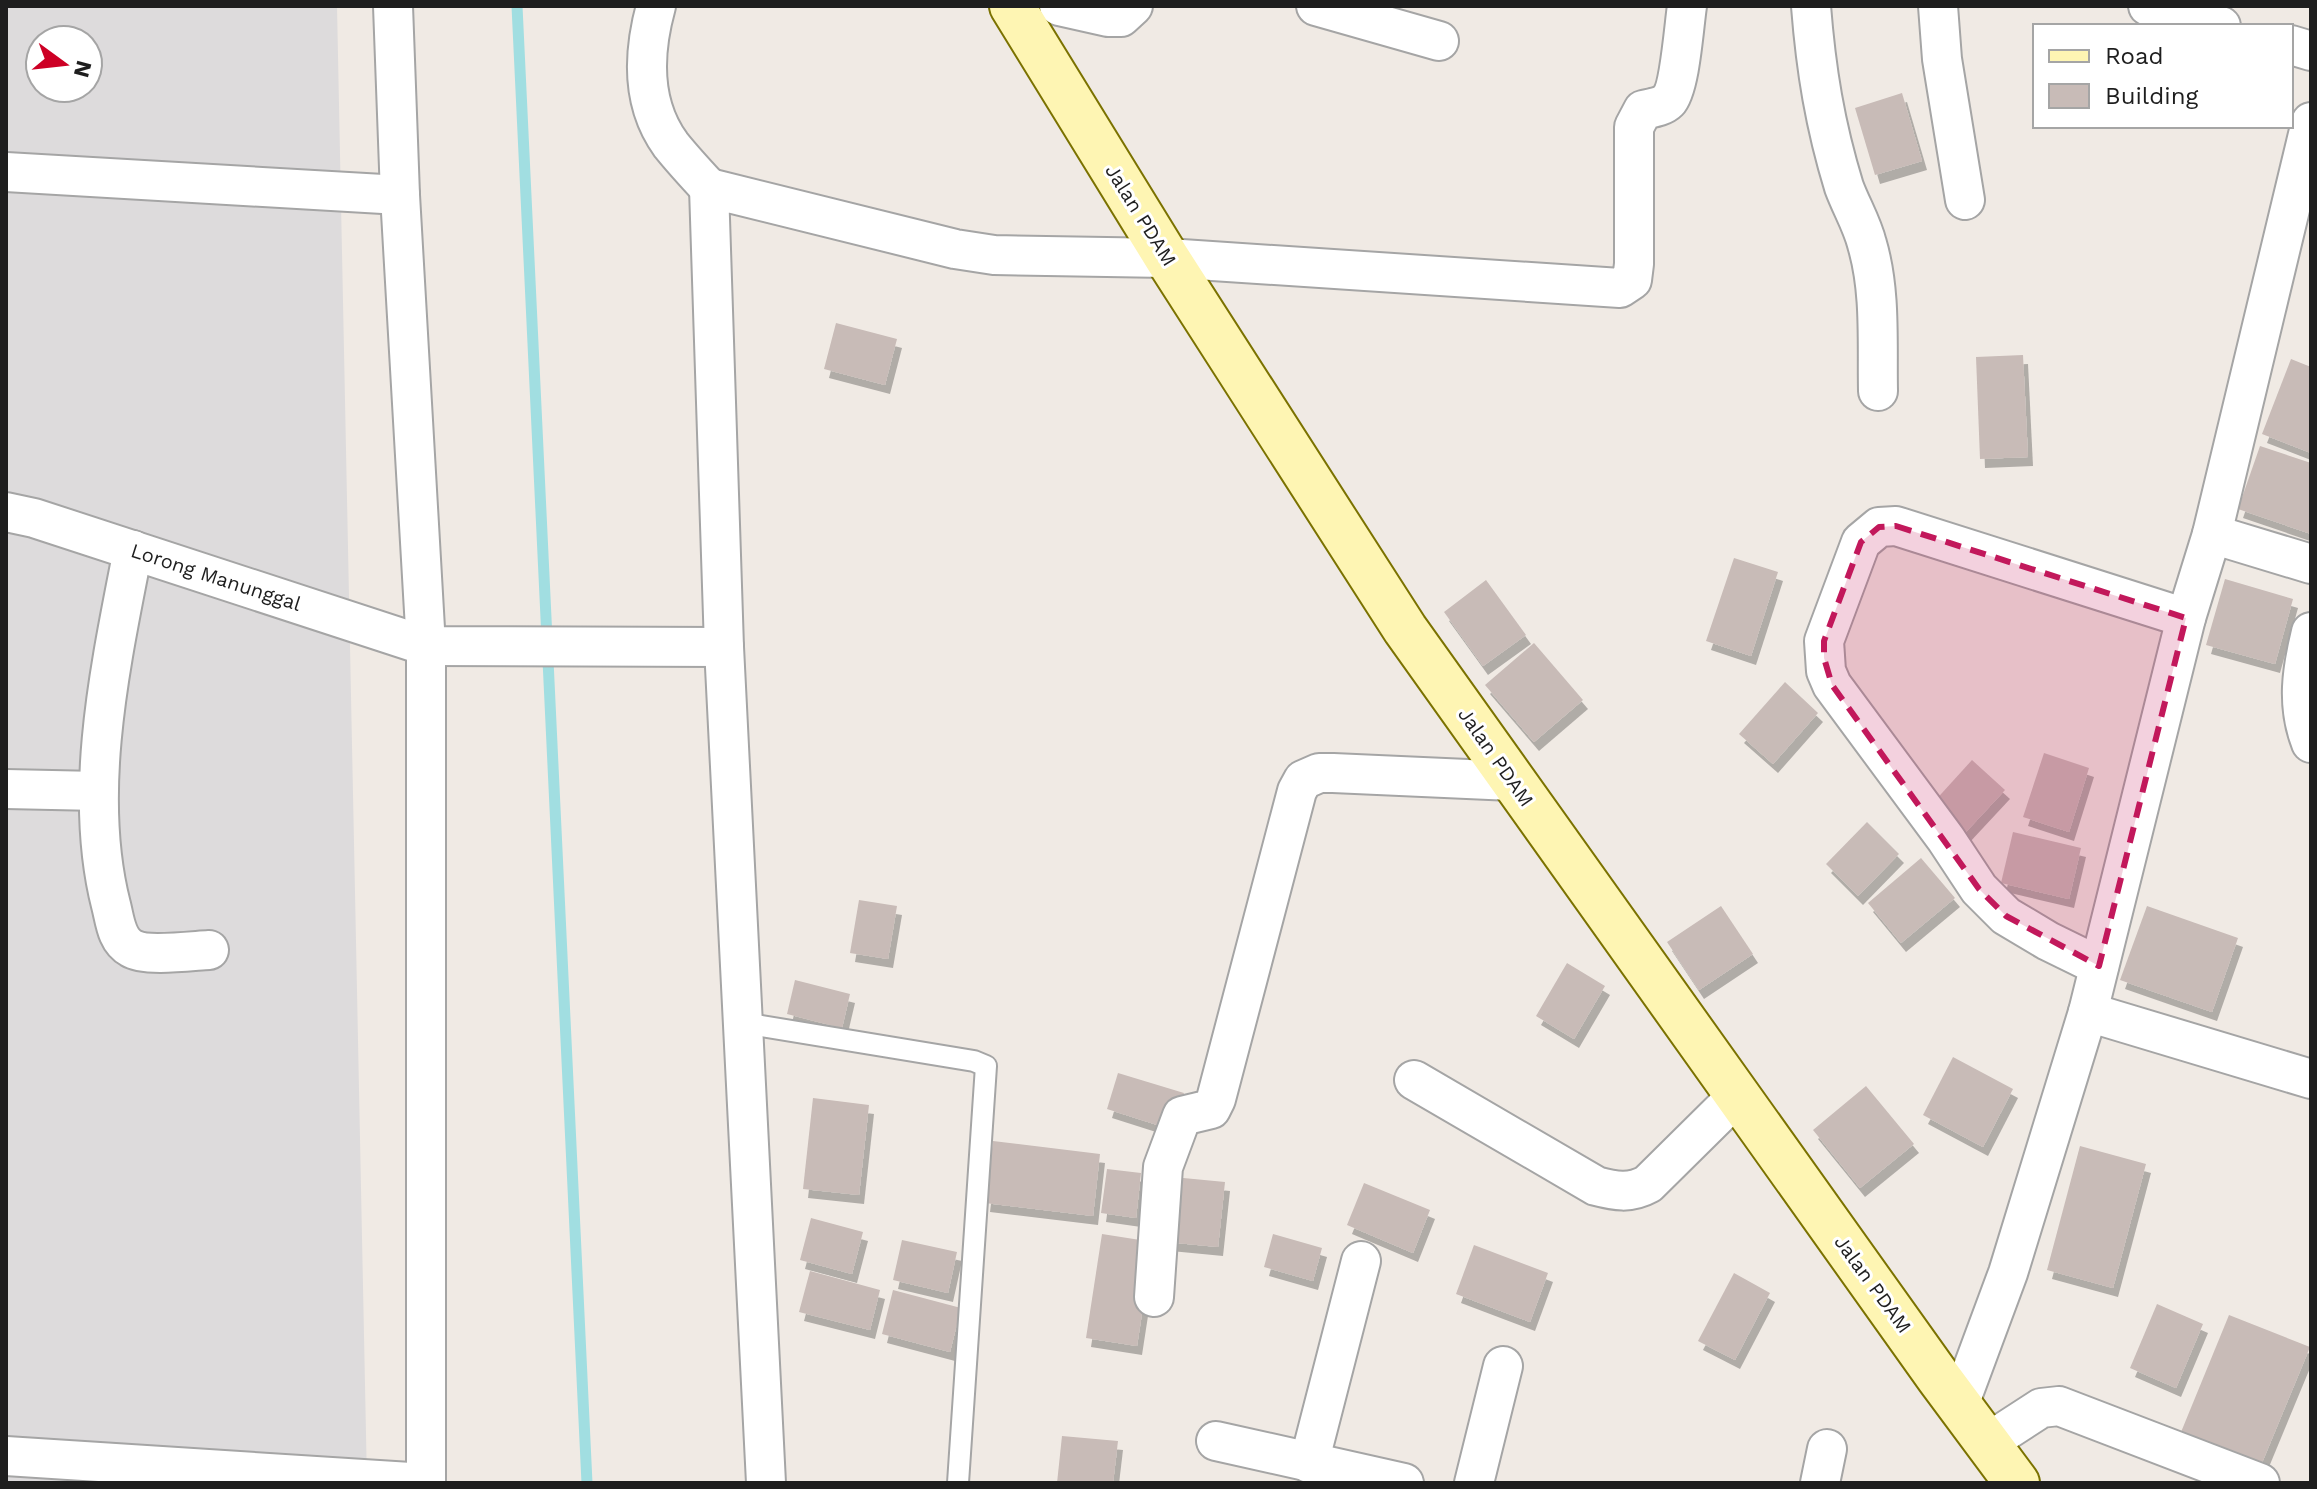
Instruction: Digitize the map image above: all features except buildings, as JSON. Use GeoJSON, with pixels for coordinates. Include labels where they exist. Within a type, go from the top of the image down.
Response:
{"type":"FeatureCollection","features":[{"type":"Feature","properties":{"kind":"street"},"geometry":{"type":"LineString","coordinates":[[6,1456],[426,1483],[426,646],[400,195],[393,6]]}},
{"type":"Feature","properties":{"kind":"street"},"geometry":{"type":"LineString","coordinates":[[656,6],[645,70],[651,105],[670,143],[709,188],[955,249],[994,255],[1167,258],[1611,288],[1628,285],[1632,280],[1634,127],[1639,114],[1664,104],[1671,96],[1679,68],[1687,6]]}},
{"type":"Feature","properties":{"kind":"street","name":"Jalan PDAM"},"geometry":{"type":"LineString","coordinates":[[1012,6],[1167,258],[1397,616],[1737,1096],[2017,1483]]}},
{"type":"Feature","properties":{"kind":"street"},"geometry":{"type":"LineString","coordinates":[[1059,6],[1108,17],[1121,17],[1133,6]]}},
{"type":"Feature","properties":{"kind":"street"},"geometry":{"type":"LineString","coordinates":[[1316,6],[1439,41]]}},
{"type":"Feature","properties":{"kind":"street"},"geometry":{"type":"LineString","coordinates":[[1811,6],[1816,75],[1824,111],[1845,188],[1868,244],[1877,315],[1878,391]]}},
{"type":"Feature","properties":{"kind":"street"},"geometry":{"type":"LineString","coordinates":[[1938,6],[1942,59],[1965,200]]}},
{"type":"Feature","properties":{"kind":"street"},"geometry":{"type":"LineString","coordinates":[[2148,6],[2214,24]]}},
{"type":"Feature","properties":{"kind":"street"},"geometry":{"type":"LineString","coordinates":[[1959,1405],[2008,1273],[2088,1012],[2186,618],[2212,534],[2311,122]]}},
{"type":"Feature","properties":{"kind":"street"},"geometry":{"type":"LineString","coordinates":[[6,172],[400,195]]}},
{"type":"Feature","properties":{"kind":"street"},"geometry":{"type":"LineString","coordinates":[[709,188],[724,647],[766,1483]]}},
{"type":"Feature","properties":{"kind":"street","name":"Lorong Manunggal"},"geometry":{"type":"LineString","coordinates":[[6,512],[34,518],[426,646],[724,647]]}},
{"type":"Feature","properties":{"kind":"street"},"geometry":{"type":"LineString","coordinates":[[2099,966],[2006,916],[1979,889],[1946,839],[1832,685],[1826,671],[1824,641],[1861,542],[1879,527],[1896,526],[2186,618]]}},
{"type":"Feature","properties":{"kind":"street"},"geometry":{"type":"LineString","coordinates":[[2212,534],[2311,564]]}},
{"type":"Feature","properties":{"kind":"street"},"geometry":{"type":"LineString","coordinates":[[133,550],[109,691],[98,791],[103,873],[120,938],[135,951],[209,950]]}},
{"type":"Feature","properties":{"kind":"street"},"geometry":{"type":"LineString","coordinates":[[2311,632],[2301,676],[2302,707],[2311,743]]}},
{"type":"Feature","properties":{"kind":"street"},"geometry":{"type":"LineString","coordinates":[[1154,1297],[1163,1167],[1182,1116],[1211,1109],[1216,1099],[1297,791],[1303,780],[1319,773],[1333,773],[1512,781]]}},
{"type":"Feature","properties":{"kind":"street"},"geometry":{"type":"LineString","coordinates":[[6,789],[98,791]]}},
{"type":"Feature","properties":{"kind":"street"},"geometry":{"type":"LineString","coordinates":[[2088,1012],[2311,1079]]}},
{"type":"Feature","properties":{"kind":"street"},"geometry":{"type":"LineString","coordinates":[[1414,1080],[1596,1186],[1626,1192],[1648,1184],[1737,1096]]}},
{"type":"Feature","properties":{"kind":"street"},"geometry":{"type":"LineString","coordinates":[[1309,1463],[1361,1261]]}},
{"type":"Feature","properties":{"kind":"street"},"geometry":{"type":"LineString","coordinates":[[1474,1483],[1503,1366]]}},
{"type":"Feature","properties":{"kind":"street"},"geometry":{"type":"LineString","coordinates":[[1987,1443],[2041,1408],[2059,1406],[2260,1483]]}},
{"type":"Feature","properties":{"kind":"street"},"geometry":{"type":"LineString","coordinates":[[1216,1441],[1404,1483]]}},
{"type":"Feature","properties":{"kind":"lane"},"geometry":{"type":"LineString","coordinates":[[743,1023],[974,1061],[986,1066],[958,1483]]}},
{"type":"Feature","properties":{"kind":"highlighted area"},"geometry":{"type":"Polygon","coordinates":[[[1896,526],[2186,618],[2099,966],[2006,916],[1979,889],[1832,685],[1824,658],[1824,641],[1861,542],[1879,527],[1896,526]]]}},
{"type":"Feature","properties":{"kind":"shaded area"},"geometry":{"type":"Polygon","coordinates":[[[6,6],[337,6],[367,1483],[6,1483],[6,6]]]}},
{"type":"Feature","properties":{"kind":"waterway"},"geometry":{"type":"LineString","coordinates":[[517,6],[587,1483]]}}]}
